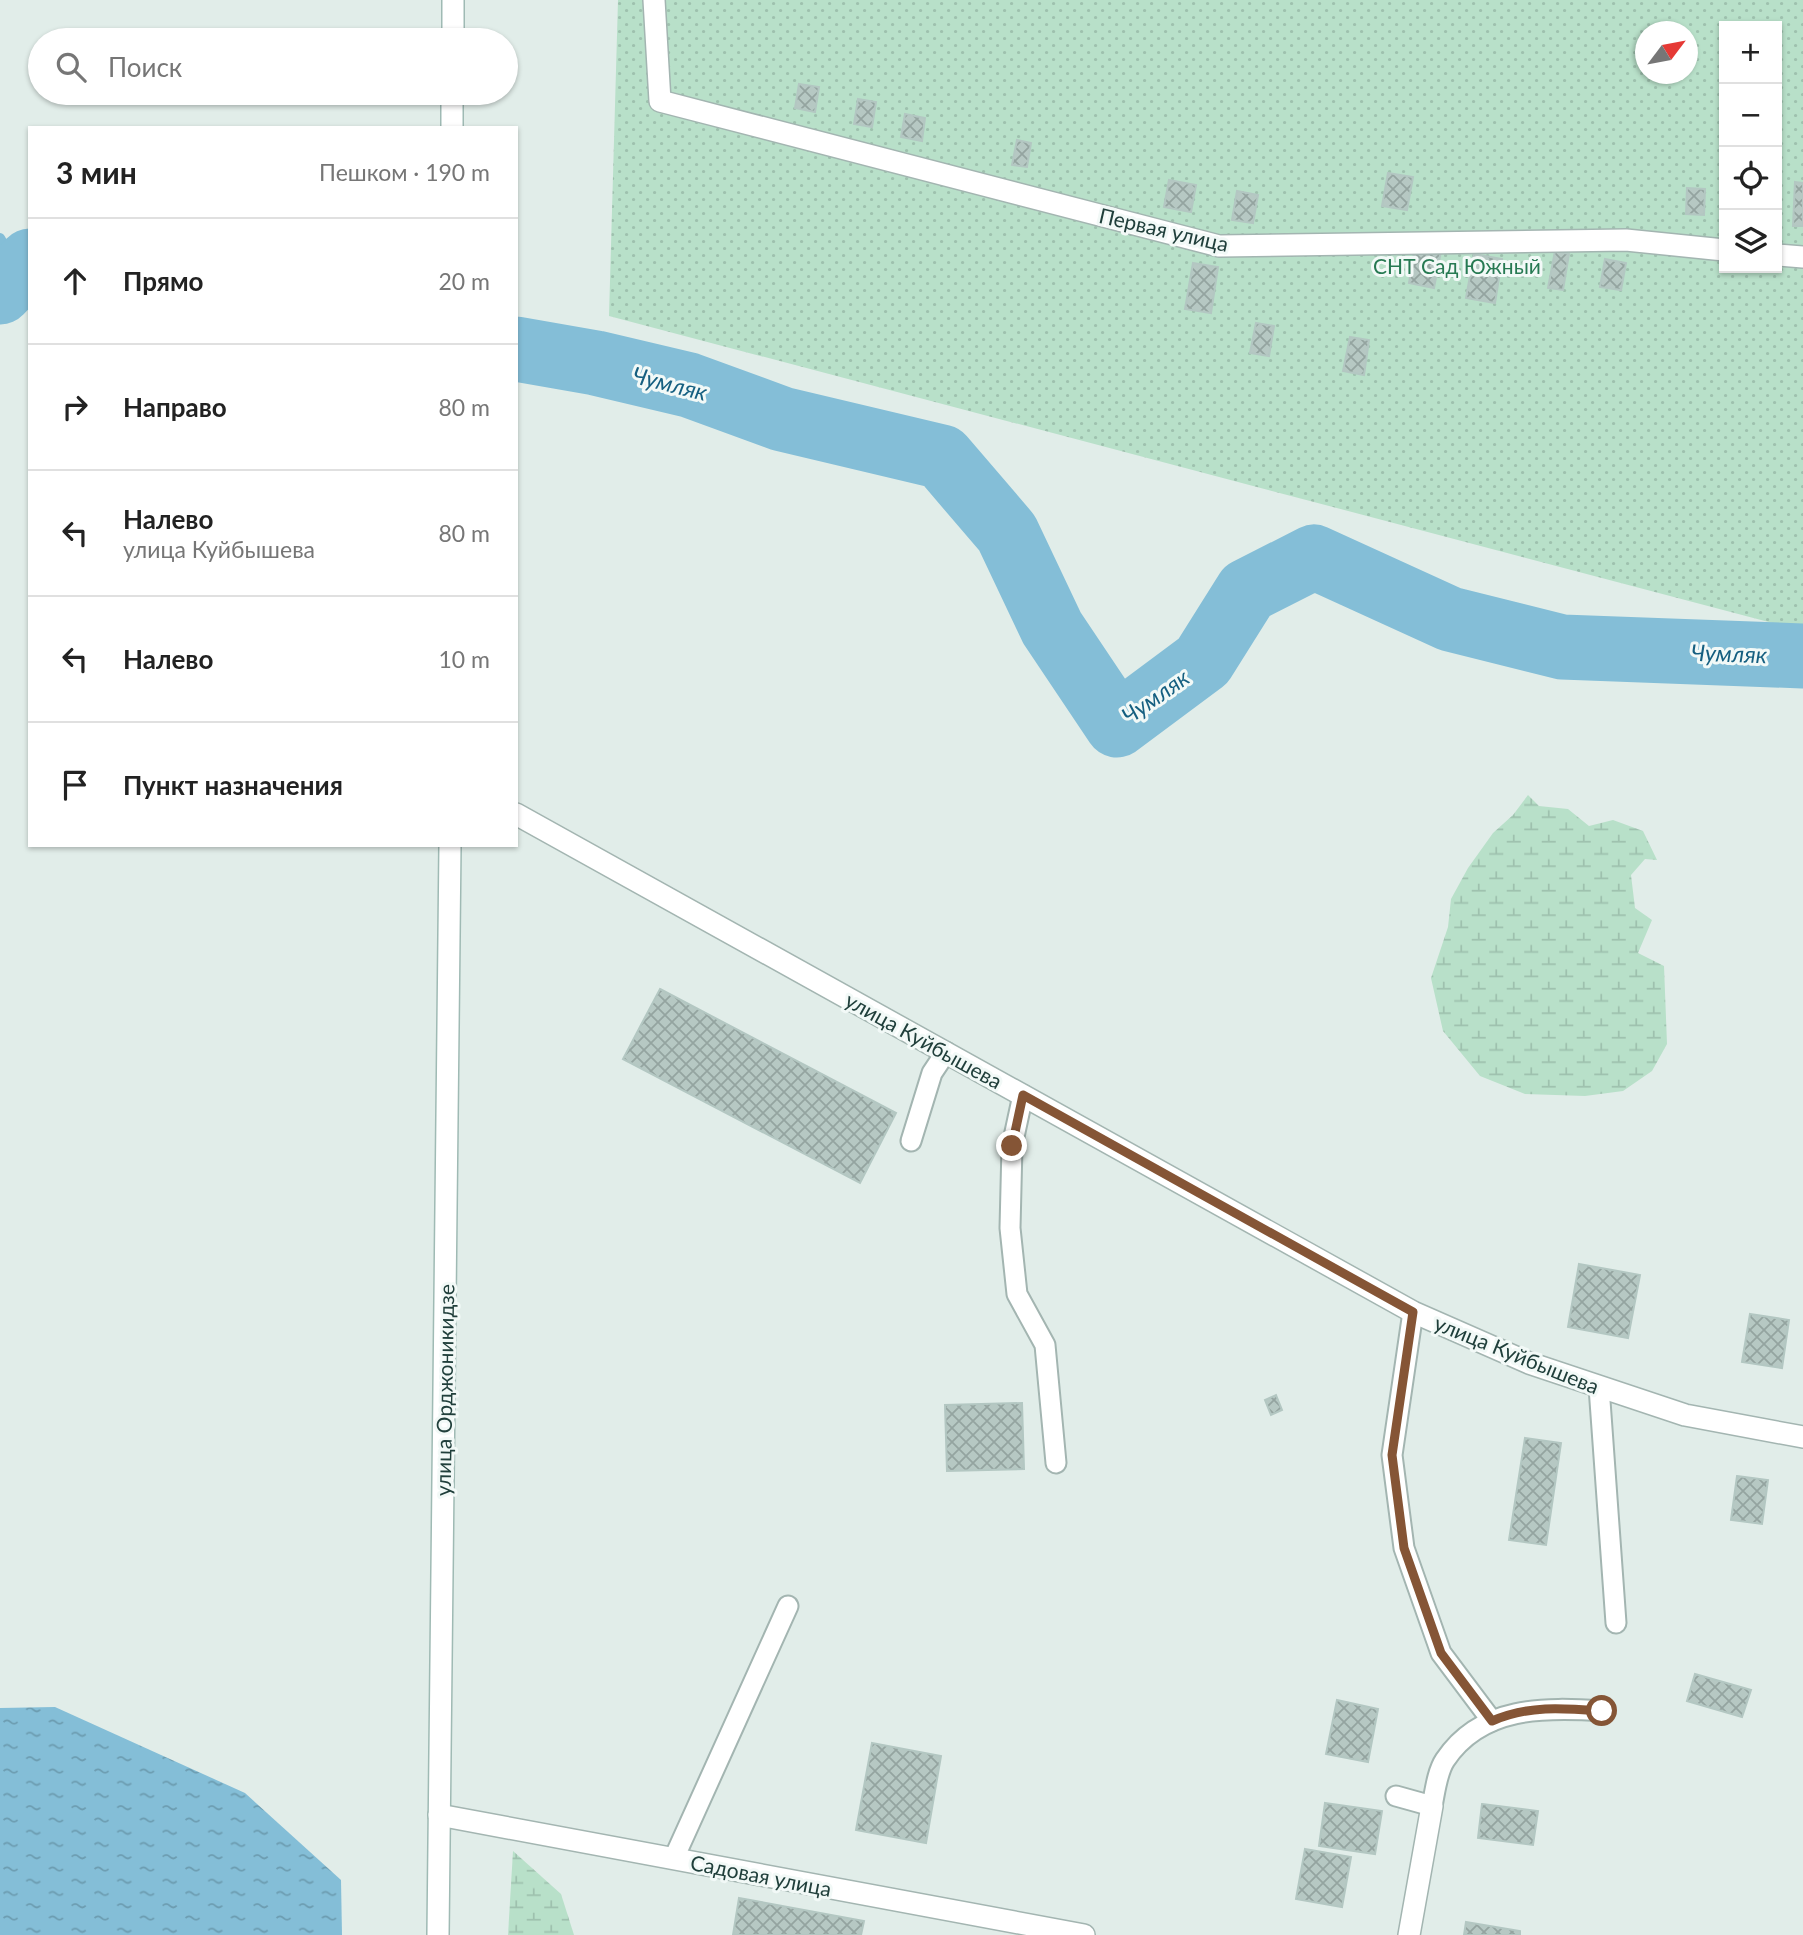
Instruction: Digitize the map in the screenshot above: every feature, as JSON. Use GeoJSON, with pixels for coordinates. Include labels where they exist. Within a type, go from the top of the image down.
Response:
{"type":"FeatureCollection","features":[{"type":"Feature","properties":{"kind":"street"},"geometry":{"type":"LineString","coordinates":[[453,0],[453,28]]}},
{"type":"Feature","properties":{"kind":"street","name":"Первая улица"},"geometry":{"type":"LineString","coordinates":[[654,0],[660,101],[1219,246],[1626,240],[1719,249]]}},
{"type":"Feature","properties":{"kind":"street"},"geometry":{"type":"LineString","coordinates":[[452,105],[452,126]]}},
{"type":"Feature","properties":{"kind":"street"},"geometry":{"type":"LineString","coordinates":[[1782,255],[1803,257]]}},
{"type":"Feature","properties":{"kind":"street","name":"улица Куйбышева"},"geometry":{"type":"LineString","coordinates":[[518,815],[1413,1312],[1529,1363],[1685,1415],[1803,1437]]}},
{"type":"Feature","properties":{"kind":"street","name":"улица Орджоникидзе"},"geometry":{"type":"LineString","coordinates":[[438,1935],[450,847]]}},
{"type":"Feature","properties":{"kind":"street"},"geometry":{"type":"LineString","coordinates":[[1409,1935],[1432,1806]]}},
{"type":"Feature","properties":{"kind":"street","name":"Садовая улица"},"geometry":{"type":"LineString","coordinates":[[439,1815],[1084,1935]]}},
{"type":"Feature","properties":{"kind":"lane"},"geometry":{"type":"LineString","coordinates":[[911,1141],[932,1073],[946,1052]]}},
{"type":"Feature","properties":{"kind":"lane"},"geometry":{"type":"LineString","coordinates":[[1023,1095],[1012,1146],[1010,1228],[1017,1294],[1045,1345],[1056,1463]]}},
{"type":"Feature","properties":{"kind":"lane"},"geometry":{"type":"LineString","coordinates":[[1413,1312],[1392,1455],[1404,1548],[1441,1653],[1492,1721]]}},
{"type":"Feature","properties":{"kind":"lane"},"geometry":{"type":"LineString","coordinates":[[1599,1387],[1616,1623]]}},
{"type":"Feature","properties":{"kind":"lane"},"geometry":{"type":"LineString","coordinates":[[674,1858],[788,1606]]}},
{"type":"Feature","properties":{"kind":"lane"},"geometry":{"type":"LineString","coordinates":[[1396,1796],[1432,1806],[1444,1761],[1472,1730],[1513,1712],[1558,1707],[1602,1711]]}},
{"type":"Feature","properties":{"kind":"green space","name":"СНТ Сад Южный"},"geometry":{"type":"Polygon","coordinates":[[[618,0],[1803,0],[1803,631],[609,316],[618,0]]]}},
{"type":"Feature","properties":{"kind":"green space"},"geometry":{"type":"Polygon","coordinates":[[[1528,795],[1539,806],[1568,809],[1589,826],[1613,820],[1643,831],[1657,860],[1645,859],[1631,875],[1635,908],[1652,920],[1638,953],[1664,966],[1667,1044],[1652,1071],[1623,1091],[1585,1096],[1525,1094],[1480,1076],[1443,1031],[1431,978],[1448,927],[1451,899],[1468,868],[1493,833],[1513,815],[1528,795]]]}},
{"type":"Feature","properties":{"kind":"green space"},"geometry":{"type":"Polygon","coordinates":[[[513,1851],[561,1894],[574,1935],[508,1935],[513,1851]]]}},
{"type":"Feature","properties":{"kind":"water"},"geometry":{"type":"Polygon","coordinates":[[[55,1707],[245,1793],[341,1880],[342,1935],[0,1935],[0,1708],[55,1707]]]}},
{"type":"Feature","properties":{"kind":"building"},"geometry":{"type":"Polygon","coordinates":[[[799,84],[819,87],[815,112],[795,108],[799,84]]]}},
{"type":"Feature","properties":{"kind":"building"},"geometry":{"type":"Polygon","coordinates":[[[858,99],[876,102],[872,127],[854,124],[858,99]]]}},
{"type":"Feature","properties":{"kind":"building"},"geometry":{"type":"Polygon","coordinates":[[[905,114],[925,118],[922,141],[901,137],[905,114]]]}},
{"type":"Feature","properties":{"kind":"building"},"geometry":{"type":"Polygon","coordinates":[[[1017,140],[1031,143],[1027,167],[1012,165],[1017,140]]]}},
{"type":"Feature","properties":{"kind":"building"},"geometry":{"type":"Polygon","coordinates":[[[1388,173],[1413,177],[1407,210],[1382,206],[1388,173]]]}},
{"type":"Feature","properties":{"kind":"building"},"geometry":{"type":"Polygon","coordinates":[[[1169,180],[1196,185],[1191,212],[1164,207],[1169,180]]]}},
{"type":"Feature","properties":{"kind":"building"},"geometry":{"type":"Polygon","coordinates":[[[1795,182],[1803,183],[1803,226],[1793,226],[1795,182]]]}},
{"type":"Feature","properties":{"kind":"building"},"geometry":{"type":"Polygon","coordinates":[[[1687,188],[1705,189],[1704,215],[1686,214],[1687,188]]]}},
{"type":"Feature","properties":{"kind":"building"},"geometry":{"type":"Polygon","coordinates":[[[1237,191],[1258,195],[1253,223],[1232,220],[1237,191]]]}},
{"type":"Feature","properties":{"kind":"building"},"geometry":{"type":"Polygon","coordinates":[[[1415,246],[1441,251],[1434,288],[1409,283],[1415,246]]]}},
{"type":"Feature","properties":{"kind":"building"},"geometry":{"type":"Polygon","coordinates":[[[1555,251],[1569,254],[1563,290],[1548,288],[1555,251]]]}},
{"type":"Feature","properties":{"kind":"building"},"geometry":{"type":"Polygon","coordinates":[[[1474,254],[1502,259],[1495,303],[1466,298],[1474,254]]]}},
{"type":"Feature","properties":{"kind":"building"},"geometry":{"type":"Polygon","coordinates":[[[1605,259],[1626,263],[1621,290],[1600,287],[1605,259]]]}},
{"type":"Feature","properties":{"kind":"building"},"geometry":{"type":"Polygon","coordinates":[[[1193,263],[1218,267],[1211,313],[1185,309],[1193,263]]]}},
{"type":"Feature","properties":{"kind":"building"},"geometry":{"type":"Polygon","coordinates":[[[1256,323],[1274,326],[1269,356],[1250,353],[1256,323]]]}},
{"type":"Feature","properties":{"kind":"building"},"geometry":{"type":"Polygon","coordinates":[[[1350,337],[1369,340],[1364,375],[1343,371],[1350,337]]]}},
{"type":"Feature","properties":{"kind":"building"},"geometry":{"type":"Polygon","coordinates":[[[660,989],[896,1113],[860,1183],[623,1059],[660,989]]]}},
{"type":"Feature","properties":{"kind":"building"},"geometry":{"type":"Polygon","coordinates":[[[1579,1264],[1640,1275],[1628,1338],[1568,1327],[1579,1264]]]}},
{"type":"Feature","properties":{"kind":"building"},"geometry":{"type":"Polygon","coordinates":[[[1750,1314],[1789,1320],[1782,1368],[1742,1362],[1750,1314]]]}},
{"type":"Feature","properties":{"kind":"building"},"geometry":{"type":"Polygon","coordinates":[[[1276,1395],[1282,1410],[1271,1415],[1265,1400],[1276,1395]]]}},
{"type":"Feature","properties":{"kind":"building"},"geometry":{"type":"Polygon","coordinates":[[[1022,1403],[1024,1469],[947,1471],[945,1405],[1022,1403]]]}},
{"type":"Feature","properties":{"kind":"building"},"geometry":{"type":"Polygon","coordinates":[[[1525,1438],[1561,1443],[1546,1545],[1509,1540],[1525,1438]]]}},
{"type":"Feature","properties":{"kind":"building"},"geometry":{"type":"Polygon","coordinates":[[[1737,1476],[1768,1480],[1762,1524],[1731,1520],[1737,1476]]]}},
{"type":"Feature","properties":{"kind":"building"},"geometry":{"type":"Polygon","coordinates":[[[1695,1674],[1751,1690],[1742,1717],[1687,1701],[1695,1674]]]}},
{"type":"Feature","properties":{"kind":"building"},"geometry":{"type":"Polygon","coordinates":[[[1337,1700],[1378,1709],[1368,1762],[1326,1754],[1337,1700]]]}},
{"type":"Feature","properties":{"kind":"building"},"geometry":{"type":"Polygon","coordinates":[[[872,1743],[941,1756],[926,1843],[856,1830],[872,1743]]]}},
{"type":"Feature","properties":{"kind":"building"},"geometry":{"type":"Polygon","coordinates":[[[1325,1803],[1382,1811],[1375,1854],[1319,1846],[1325,1803]]]}},
{"type":"Feature","properties":{"kind":"building"},"geometry":{"type":"Polygon","coordinates":[[[1482,1804],[1538,1811],[1533,1845],[1478,1838],[1482,1804]]]}},
{"type":"Feature","properties":{"kind":"building"},"geometry":{"type":"Polygon","coordinates":[[[1305,1849],[1351,1857],[1342,1907],[1296,1899],[1305,1849]]]}},
{"type":"Feature","properties":{"kind":"building"},"geometry":{"type":"Polygon","coordinates":[[[739,1898],[864,1921],[861,1935],[733,1935],[739,1898]]]}},
{"type":"Feature","properties":{"kind":"building"},"geometry":{"type":"Polygon","coordinates":[[[1466,1922],[1520,1931],[1520,1935],[1464,1935],[1466,1922]]]}},
{"type":"Feature","properties":{"kind":"waterway"},"geometry":{"type":"LineString","coordinates":[[0,238],[19,270]]}},
{"type":"Feature","properties":{"kind":"waterway","name":"Чумляк"},"geometry":{"type":"LineString","coordinates":[[0,292],[28,263]]}},
{"type":"Feature","properties":{"kind":"waterway","name":"Чумляк"},"geometry":{"type":"LineString","coordinates":[[518,349],[596,363],[689,385],[782,419],[942,457],[1007,533],[1052,628],[1117,725],[1203,661],[1247,591],[1314,557],[1450,619],[1562,647],[1803,656]]}},
{"type":"Feature","properties":{"kind":"route"},"geometry":{"type":"LineString","coordinates":[[1012,1146],[1023,1095],[1413,1312],[1392,1455],[1404,1548],[1441,1653],[1492,1721],[1513,1712],[1558,1707],[1602,1711]]}}]}
